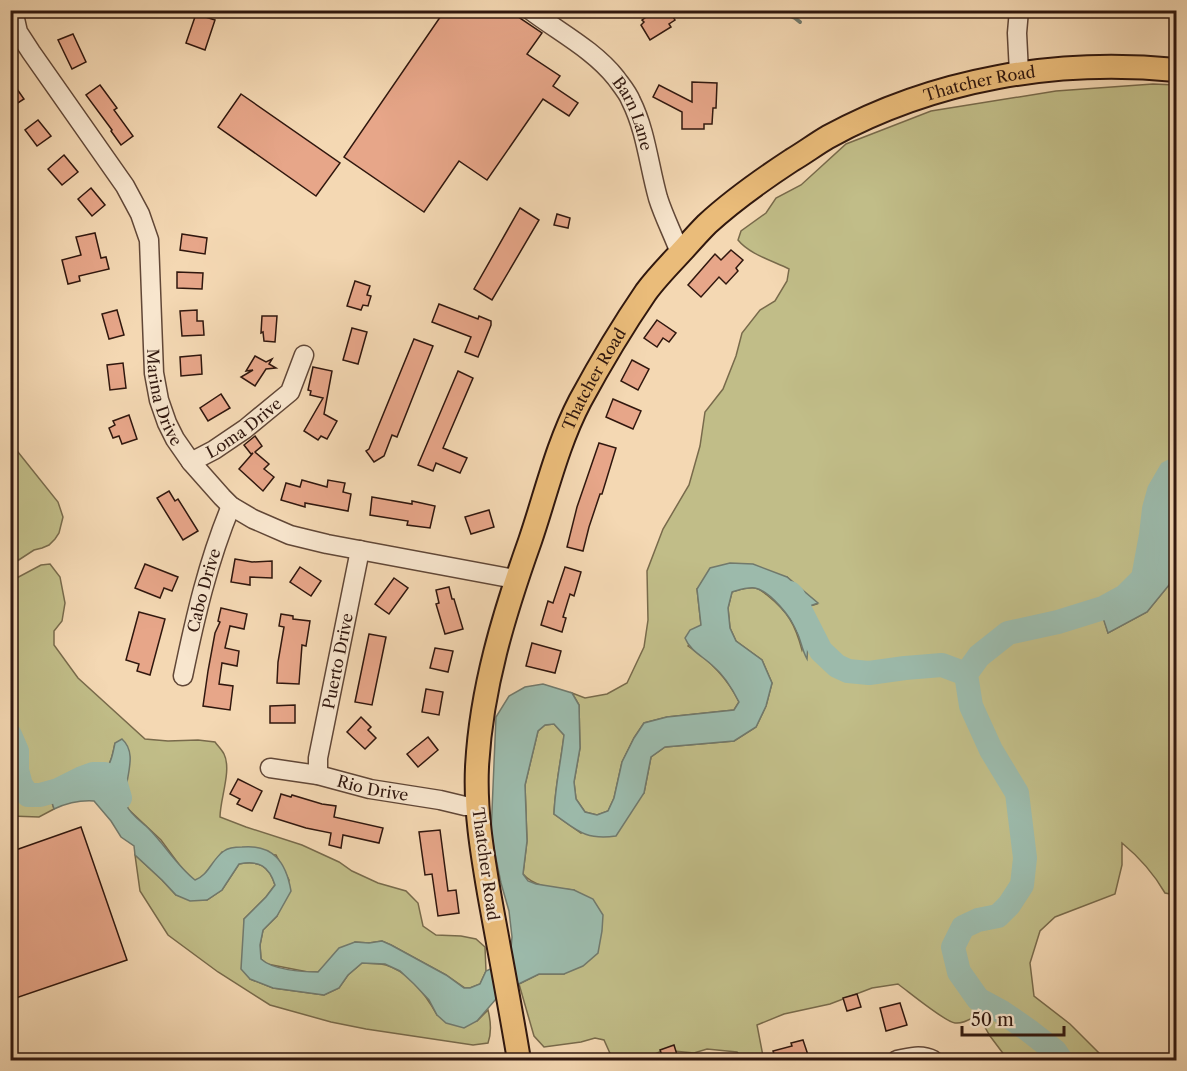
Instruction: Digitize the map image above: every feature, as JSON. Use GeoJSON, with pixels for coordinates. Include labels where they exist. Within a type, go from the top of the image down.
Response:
{"type":"FeatureCollection","features":[{"type":"Feature","properties":{"kind":"main road","name":"Thatcher Road"},"geometry":{"type":"LineString","coordinates":[[519,1060],[481,844],[477,770],[479,737],[492,665],[515,579],[556,461],[580,402],[614,341],[648,290],[706,225],[769,175],[827,138],[866,119],[908,101],[978,81],[1019,73],[1076,67],[1149,67],[1176,70]]}},
{"type":"Feature","properties":{"kind":"street","name":"Marina Drive"},"geometry":{"type":"LineString","coordinates":[[13,10],[18,32],[125,186],[140,214],[149,240],[154,373],[159,400],[175,439],[191,462],[231,506],[253,519],[290,535],[515,579]]}},
{"type":"Feature","properties":{"kind":"street"},"geometry":{"type":"LineString","coordinates":[[1019,10],[1017,33],[1019,73]]}},
{"type":"Feature","properties":{"kind":"street","name":"Barn Lane"},"geometry":{"type":"LineString","coordinates":[[536,12],[594,56],[615,77],[631,100],[657,195],[680,253]]}},
{"type":"Feature","properties":{"kind":"street","name":"Loma Drive"},"geometry":{"type":"LineString","coordinates":[[191,462],[245,429],[290,392],[304,355]]}},
{"type":"Feature","properties":{"kind":"street","name":"Cabo Drive"},"geometry":{"type":"LineString","coordinates":[[183,676],[208,571],[231,506]]}},
{"type":"Feature","properties":{"kind":"street","name":"Puerto Drive"},"geometry":{"type":"LineString","coordinates":[[318,775],[318,758],[360,550]]}},
{"type":"Feature","properties":{"kind":"street","name":"Rio Drive"},"geometry":{"type":"LineString","coordinates":[[270,768],[318,775],[370,789],[465,806],[478,806]]}},
{"type":"Feature","properties":{"kind":"street"},"geometry":{"type":"LineString","coordinates":[[897,1060],[913,1056],[931,1059]]}},
{"type":"Feature","properties":{"kind":"shaded area"},"geometry":{"type":"Polygon","coordinates":[[[1153,84],[1176,85],[1176,459],[1167,465],[1144,530],[1147,559],[1141,589],[1101,609],[1108,633],[1147,612],[1169,585],[1176,565],[1176,895],[1165,893],[1146,866],[1122,843],[1122,865],[1115,894],[1055,917],[1040,931],[1030,963],[1034,996],[1070,1024],[1106,1060],[1008,1060],[978,1015],[961,1023],[955,1023],[935,1012],[898,984],[872,988],[830,1004],[784,1014],[757,1025],[763,1056],[760,1060],[744,1060],[737,1052],[707,1049],[694,1053],[664,1050],[641,1060],[613,1060],[604,1040],[595,1038],[544,1047],[534,1036],[519,984],[539,974],[564,974],[574,890],[540,885],[523,874],[527,841],[525,785],[538,731],[545,725],[554,724],[564,735],[554,814],[581,833],[644,793],[651,757],[665,747],[734,741],[756,727],[766,706],[772,683],[762,660],[736,641],[730,628],[728,608],[732,592],[755,588],[767,595],[790,619],[802,650],[809,630],[802,612],[817,604],[787,577],[697,589],[701,625],[688,646],[718,671],[739,702],[734,710],[667,717],[644,723],[622,762],[614,798],[608,811],[597,815],[585,812],[576,799],[574,782],[580,748],[579,705],[572,693],[585,698],[607,694],[627,683],[644,647],[648,620],[647,571],[663,529],[689,485],[700,446],[705,412],[723,389],[742,333],[760,310],[775,301],[787,281],[789,269],[743,245],[738,240],[741,231],[766,213],[776,198],[801,185],[846,144],[931,111],[1056,91],[1153,84]]]}},
{"type":"Feature","properties":{"kind":"shaded area"},"geometry":{"type":"Polygon","coordinates":[[[10,442],[58,502],[63,517],[59,533],[49,545],[34,550],[11,565],[10,442]]]}},
{"type":"Feature","properties":{"kind":"shaded area"},"geometry":{"type":"Polygon","coordinates":[[[1176,459],[1176,565],[1169,585],[1147,612],[1108,633],[1100,609],[1141,589],[1147,559],[1144,530],[1152,492],[1167,465],[1176,459]]]}},
{"type":"Feature","properties":{"kind":"shaded area"},"geometry":{"type":"Polygon","coordinates":[[[730,563],[753,564],[787,577],[818,603],[802,612],[809,630],[807,659],[794,626],[774,600],[755,588],[732,592],[728,608],[730,628],[736,641],[762,660],[772,683],[766,706],[756,727],[734,741],[665,747],[651,757],[644,793],[616,836],[597,837],[582,833],[554,814],[564,735],[554,724],[545,725],[538,731],[525,785],[527,841],[523,874],[528,881],[536,884],[574,890],[593,899],[603,915],[598,953],[583,966],[564,974],[539,974],[502,992],[477,1021],[464,1028],[446,1023],[437,1015],[429,1000],[414,984],[400,971],[385,964],[362,963],[348,975],[339,988],[324,995],[273,988],[250,979],[241,969],[244,919],[275,885],[266,869],[258,864],[239,864],[222,890],[207,900],[190,901],[176,895],[135,855],[134,846],[121,837],[94,801],[73,802],[54,809],[51,799],[54,791],[68,782],[101,775],[110,763],[115,743],[122,739],[130,754],[126,789],[127,806],[195,880],[203,875],[220,854],[233,848],[253,847],[270,852],[286,871],[291,891],[277,916],[263,930],[260,945],[261,959],[266,963],[296,971],[318,972],[339,948],[355,942],[382,941],[446,975],[464,988],[470,988],[480,984],[486,971],[510,960],[512,937],[509,911],[491,834],[496,717],[509,696],[525,687],[543,684],[572,693],[579,705],[580,748],[574,782],[576,799],[585,812],[597,815],[608,811],[614,798],[622,762],[644,723],[667,717],[734,710],[739,702],[721,674],[687,643],[685,638],[690,630],[701,625],[697,589],[710,568],[730,563]]]}},
{"type":"Feature","properties":{"kind":"shaded area"},"geometry":{"type":"Polygon","coordinates":[[[50,564],[60,577],[65,603],[62,621],[54,631],[54,645],[78,678],[145,739],[215,742],[224,754],[227,768],[220,817],[302,845],[378,883],[406,891],[418,903],[423,926],[436,935],[476,939],[485,947],[486,971],[480,984],[465,988],[446,975],[382,941],[355,942],[318,972],[267,964],[261,959],[260,945],[263,930],[277,916],[289,880],[276,855],[222,852],[201,879],[195,881],[186,874],[161,840],[127,808],[115,743],[110,763],[101,775],[68,782],[54,791],[51,799],[54,809],[39,817],[11,816],[11,581],[41,565],[50,564]]]}},
{"type":"Feature","properties":{"kind":"shaded area"},"geometry":{"type":"Polygon","coordinates":[[[135,855],[176,895],[207,900],[222,890],[239,864],[258,864],[270,873],[275,885],[244,919],[250,979],[273,988],[324,995],[339,988],[348,975],[362,963],[386,965],[402,973],[416,985],[437,1015],[477,1021],[488,1010],[491,1027],[488,1043],[473,1045],[366,1029],[270,1005],[218,972],[168,935],[140,891],[135,855]]]}},
{"type":"Feature","properties":{"kind":"building"},"geometry":{"type":"Polygon","coordinates":[[[445,10],[508,10],[542,33],[527,54],[560,76],[553,86],[578,103],[569,116],[543,99],[487,180],[459,161],[424,212],[344,157],[445,10]]]}},
{"type":"Feature","properties":{"kind":"building"},"geometry":{"type":"Polygon","coordinates":[[[657,10],[669,10],[675,20],[669,24],[671,27],[650,40],[641,25],[644,22],[642,20],[657,10]]]}},
{"type":"Feature","properties":{"kind":"building"},"geometry":{"type":"Polygon","coordinates":[[[196,14],[215,20],[205,50],[186,43],[196,14]]]}},
{"type":"Feature","properties":{"kind":"building"},"geometry":{"type":"Polygon","coordinates":[[[73,34],[86,62],[72,69],[58,40],[73,34]]]}},
{"type":"Feature","properties":{"kind":"building"},"geometry":{"type":"Polygon","coordinates":[[[10,79],[24,99],[10,108],[10,79]]]}},
{"type":"Feature","properties":{"kind":"building"},"geometry":{"type":"Polygon","coordinates":[[[692,82],[717,83],[716,108],[713,108],[712,124],[704,124],[704,129],[682,129],[682,112],[653,97],[659,85],[692,102],[692,82]]]}},
{"type":"Feature","properties":{"kind":"building"},"geometry":{"type":"Polygon","coordinates":[[[100,85],[117,108],[114,110],[133,136],[121,145],[86,95],[100,85]]]}},
{"type":"Feature","properties":{"kind":"building"},"geometry":{"type":"Polygon","coordinates":[[[241,94],[340,163],[316,196],[218,127],[241,94]]]}},
{"type":"Feature","properties":{"kind":"building"},"geometry":{"type":"Polygon","coordinates":[[[38,120],[51,136],[37,146],[25,130],[38,120]]]}},
{"type":"Feature","properties":{"kind":"building"},"geometry":{"type":"Polygon","coordinates":[[[64,155],[78,172],[62,185],[48,169],[64,155]]]}},
{"type":"Feature","properties":{"kind":"building"},"geometry":{"type":"Polygon","coordinates":[[[91,188],[105,205],[92,216],[78,199],[91,188]]]}},
{"type":"Feature","properties":{"kind":"building"},"geometry":{"type":"Polygon","coordinates":[[[520,208],[539,220],[492,300],[474,289],[520,208]]]}},
{"type":"Feature","properties":{"kind":"building"},"geometry":{"type":"Polygon","coordinates":[[[557,214],[570,218],[568,228],[554,225],[557,214]]]}},
{"type":"Feature","properties":{"kind":"building"},"geometry":{"type":"Polygon","coordinates":[[[95,233],[101,258],[106,257],[109,269],[79,276],[80,281],[68,284],[62,260],[81,255],[76,237],[95,233]]]}},
{"type":"Feature","properties":{"kind":"building"},"geometry":{"type":"Polygon","coordinates":[[[182,234],[207,238],[205,254],[180,250],[182,234]]]}},
{"type":"Feature","properties":{"kind":"building"},"geometry":{"type":"Polygon","coordinates":[[[731,250],[743,260],[736,268],[738,271],[726,284],[719,277],[701,297],[688,285],[715,254],[721,260],[731,250]]]}},
{"type":"Feature","properties":{"kind":"building"},"geometry":{"type":"Polygon","coordinates":[[[177,272],[203,273],[202,289],[177,288],[177,272]]]}},
{"type":"Feature","properties":{"kind":"building"},"geometry":{"type":"Polygon","coordinates":[[[355,281],[370,286],[367,295],[371,296],[368,306],[363,305],[361,310],[347,306],[355,281]]]}},
{"type":"Feature","properties":{"kind":"building"},"geometry":{"type":"Polygon","coordinates":[[[439,304],[478,319],[479,316],[491,321],[478,357],[465,352],[471,337],[432,322],[439,304]]]}},
{"type":"Feature","properties":{"kind":"building"},"geometry":{"type":"Polygon","coordinates":[[[117,310],[124,335],[109,339],[102,314],[117,310]]]}},
{"type":"Feature","properties":{"kind":"building"},"geometry":{"type":"Polygon","coordinates":[[[197,310],[197,321],[203,321],[204,335],[182,336],[180,311],[197,310]]]}},
{"type":"Feature","properties":{"kind":"building"},"geometry":{"type":"Polygon","coordinates":[[[262,316],[277,316],[275,342],[264,341],[263,332],[261,333],[262,316]]]}},
{"type":"Feature","properties":{"kind":"building"},"geometry":{"type":"Polygon","coordinates":[[[657,320],[676,333],[669,342],[663,338],[657,347],[644,338],[657,320]]]}},
{"type":"Feature","properties":{"kind":"building"},"geometry":{"type":"Polygon","coordinates":[[[352,328],[367,332],[358,364],[343,360],[352,328]]]}},
{"type":"Feature","properties":{"kind":"building"},"geometry":{"type":"Polygon","coordinates":[[[414,339],[433,346],[397,437],[392,435],[384,456],[374,462],[366,451],[369,449],[414,339]]]}},
{"type":"Feature","properties":{"kind":"building"},"geometry":{"type":"Polygon","coordinates":[[[201,355],[202,374],[181,376],[180,357],[201,355]]]}},
{"type":"Feature","properties":{"kind":"building"},"geometry":{"type":"Polygon","coordinates":[[[255,356],[266,362],[272,359],[269,364],[276,368],[266,369],[255,386],[241,377],[253,370],[246,371],[255,356]]]}},
{"type":"Feature","properties":{"kind":"building"},"geometry":{"type":"Polygon","coordinates":[[[632,360],[649,369],[638,390],[621,381],[632,360]]]}},
{"type":"Feature","properties":{"kind":"building"},"geometry":{"type":"Polygon","coordinates":[[[123,363],[126,388],[110,390],[107,365],[123,363]]]}},
{"type":"Feature","properties":{"kind":"building"},"geometry":{"type":"Polygon","coordinates":[[[313,367],[332,371],[324,414],[337,421],[327,439],[321,436],[318,440],[304,431],[323,398],[310,395],[311,391],[308,390],[313,367]]]}},
{"type":"Feature","properties":{"kind":"building"},"geometry":{"type":"Polygon","coordinates":[[[458,371],[473,378],[443,448],[467,458],[460,473],[436,463],[433,471],[418,465],[458,371]]]}},
{"type":"Feature","properties":{"kind":"building"},"geometry":{"type":"Polygon","coordinates":[[[221,394],[230,408],[208,421],[200,408],[221,394]]]}},
{"type":"Feature","properties":{"kind":"building"},"geometry":{"type":"Polygon","coordinates":[[[613,399],[641,411],[633,429],[606,417],[613,399]]]}},
{"type":"Feature","properties":{"kind":"building"},"geometry":{"type":"Polygon","coordinates":[[[129,415],[137,439],[122,444],[119,436],[113,438],[109,428],[115,425],[113,421],[129,415]]]}},
{"type":"Feature","properties":{"kind":"building"},"geometry":{"type":"Polygon","coordinates":[[[255,436],[262,446],[255,452],[269,464],[264,469],[274,477],[263,491],[239,469],[253,453],[251,454],[244,445],[255,436]]]}},
{"type":"Feature","properties":{"kind":"building"},"geometry":{"type":"Polygon","coordinates":[[[599,443],[616,448],[583,551],[567,547],[577,507],[599,443]]]}},
{"type":"Feature","properties":{"kind":"building"},"geometry":{"type":"Polygon","coordinates":[[[302,480],[327,487],[328,480],[345,483],[343,492],[351,494],[348,511],[305,503],[305,507],[281,500],[286,483],[300,487],[302,480]]]}},
{"type":"Feature","properties":{"kind":"building"},"geometry":{"type":"Polygon","coordinates":[[[169,491],[175,501],[178,499],[198,531],[183,540],[157,498],[169,491]]]}},
{"type":"Feature","properties":{"kind":"building"},"geometry":{"type":"Polygon","coordinates":[[[372,497],[435,506],[430,528],[407,525],[408,521],[370,515],[372,497]]]}},
{"type":"Feature","properties":{"kind":"building"},"geometry":{"type":"Polygon","coordinates":[[[489,510],[494,527],[471,534],[465,517],[489,510]]]}},
{"type":"Feature","properties":{"kind":"building"},"geometry":{"type":"Polygon","coordinates":[[[235,559],[252,562],[272,561],[272,578],[250,577],[250,585],[231,582],[235,559]]]}},
{"type":"Feature","properties":{"kind":"building"},"geometry":{"type":"Polygon","coordinates":[[[145,564],[178,577],[172,591],[164,588],[160,598],[135,588],[145,564]]]}},
{"type":"Feature","properties":{"kind":"building"},"geometry":{"type":"Polygon","coordinates":[[[300,567],[321,581],[311,596],[290,582],[300,567]]]}},
{"type":"Feature","properties":{"kind":"building"},"geometry":{"type":"Polygon","coordinates":[[[565,567],[581,572],[574,596],[570,594],[563,617],[566,618],[562,632],[541,625],[548,601],[553,603],[565,567]]]}},
{"type":"Feature","properties":{"kind":"building"},"geometry":{"type":"Polygon","coordinates":[[[394,578],[408,588],[389,614],[375,604],[394,578]]]}},
{"type":"Feature","properties":{"kind":"building"},"geometry":{"type":"Polygon","coordinates":[[[449,587],[463,629],[445,634],[436,604],[439,603],[436,590],[449,587]]]}},
{"type":"Feature","properties":{"kind":"building"},"geometry":{"type":"Polygon","coordinates":[[[221,608],[247,614],[244,629],[230,626],[225,648],[239,651],[237,666],[222,663],[219,684],[233,686],[230,710],[203,706],[221,608]]]}},
{"type":"Feature","properties":{"kind":"building"},"geometry":{"type":"Polygon","coordinates":[[[139,612],[165,619],[150,675],[137,671],[139,664],[126,660],[139,612]]]}},
{"type":"Feature","properties":{"kind":"building"},"geometry":{"type":"Polygon","coordinates":[[[281,614],[293,616],[293,619],[310,621],[306,646],[302,645],[299,684],[277,683],[284,627],[279,626],[281,614]]]}},
{"type":"Feature","properties":{"kind":"building"},"geometry":{"type":"Polygon","coordinates":[[[369,634],[386,637],[372,705],[355,702],[369,634]]]}},
{"type":"Feature","properties":{"kind":"building"},"geometry":{"type":"Polygon","coordinates":[[[532,643],[561,651],[555,673],[526,666],[532,643]]]}},
{"type":"Feature","properties":{"kind":"building"},"geometry":{"type":"Polygon","coordinates":[[[435,648],[453,651],[448,672],[430,668],[435,648]]]}},
{"type":"Feature","properties":{"kind":"building"},"geometry":{"type":"Polygon","coordinates":[[[426,689],[443,692],[439,715],[422,712],[426,689]]]}},
{"type":"Feature","properties":{"kind":"building"},"geometry":{"type":"Polygon","coordinates":[[[295,705],[295,723],[270,723],[270,706],[295,705]]]}},
{"type":"Feature","properties":{"kind":"building"},"geometry":{"type":"Polygon","coordinates":[[[361,717],[371,727],[368,730],[376,738],[365,749],[347,732],[361,717]]]}},
{"type":"Feature","properties":{"kind":"building"},"geometry":{"type":"Polygon","coordinates":[[[428,737],[438,750],[418,767],[407,754],[428,737]]]}},
{"type":"Feature","properties":{"kind":"building"},"geometry":{"type":"Polygon","coordinates":[[[238,779],[262,791],[252,811],[237,804],[240,799],[230,794],[238,779]]]}},
{"type":"Feature","properties":{"kind":"building"},"geometry":{"type":"Polygon","coordinates":[[[281,794],[336,806],[334,817],[383,828],[379,843],[343,835],[341,848],[329,845],[331,833],[274,818],[281,794]]]}},
{"type":"Feature","properties":{"kind":"building"},"geometry":{"type":"Polygon","coordinates":[[[81,827],[127,960],[10,1000],[10,865],[14,863],[10,852],[81,827]]]}},
{"type":"Feature","properties":{"kind":"building"},"geometry":{"type":"Polygon","coordinates":[[[440,830],[448,891],[456,890],[459,913],[438,916],[432,874],[425,875],[419,832],[440,830]]]}},
{"type":"Feature","properties":{"kind":"building"},"geometry":{"type":"Polygon","coordinates":[[[857,994],[861,1007],[847,1011],[843,998],[857,994]]]}},
{"type":"Feature","properties":{"kind":"building"},"geometry":{"type":"Polygon","coordinates":[[[900,1003],[907,1025],[886,1031],[880,1008],[900,1003]]]}},
{"type":"Feature","properties":{"kind":"building"},"geometry":{"type":"Polygon","coordinates":[[[803,1040],[808,1055],[790,1060],[776,1060],[773,1051],[792,1046],[791,1043],[803,1040]]]}},
{"type":"Feature","properties":{"kind":"building"},"geometry":{"type":"Polygon","coordinates":[[[674,1045],[678,1058],[664,1060],[660,1050],[674,1045]]]}},
{"type":"Feature","properties":{"kind":"waterway"},"geometry":{"type":"LineString","coordinates":[[775,10],[800,22]]}},
{"type":"Feature","properties":{"kind":"waterway"},"geometry":{"type":"LineString","coordinates":[[1061,1060],[1055,1051],[1028,1030],[978,999],[959,972],[953,947],[963,927],[978,920],[998,916],[1009,905],[1022,885],[1025,858],[1017,793],[991,750],[971,706],[966,674],[979,656],[1008,633],[1058,622],[1103,608],[1125,596],[1143,578],[1159,491],[1170,472],[1176,470]]}},
{"type":"Feature","properties":{"kind":"waterway"},"geometry":{"type":"LineString","coordinates":[[790,593],[821,651],[837,666],[848,671],[869,673],[942,665],[966,674]]}},
{"type":"Feature","properties":{"kind":"waterway"},"geometry":{"type":"LineString","coordinates":[[10,735],[17,751],[17,770],[21,785],[28,795],[40,795],[58,790],[93,774],[105,774],[115,781],[120,798]]}}]}
